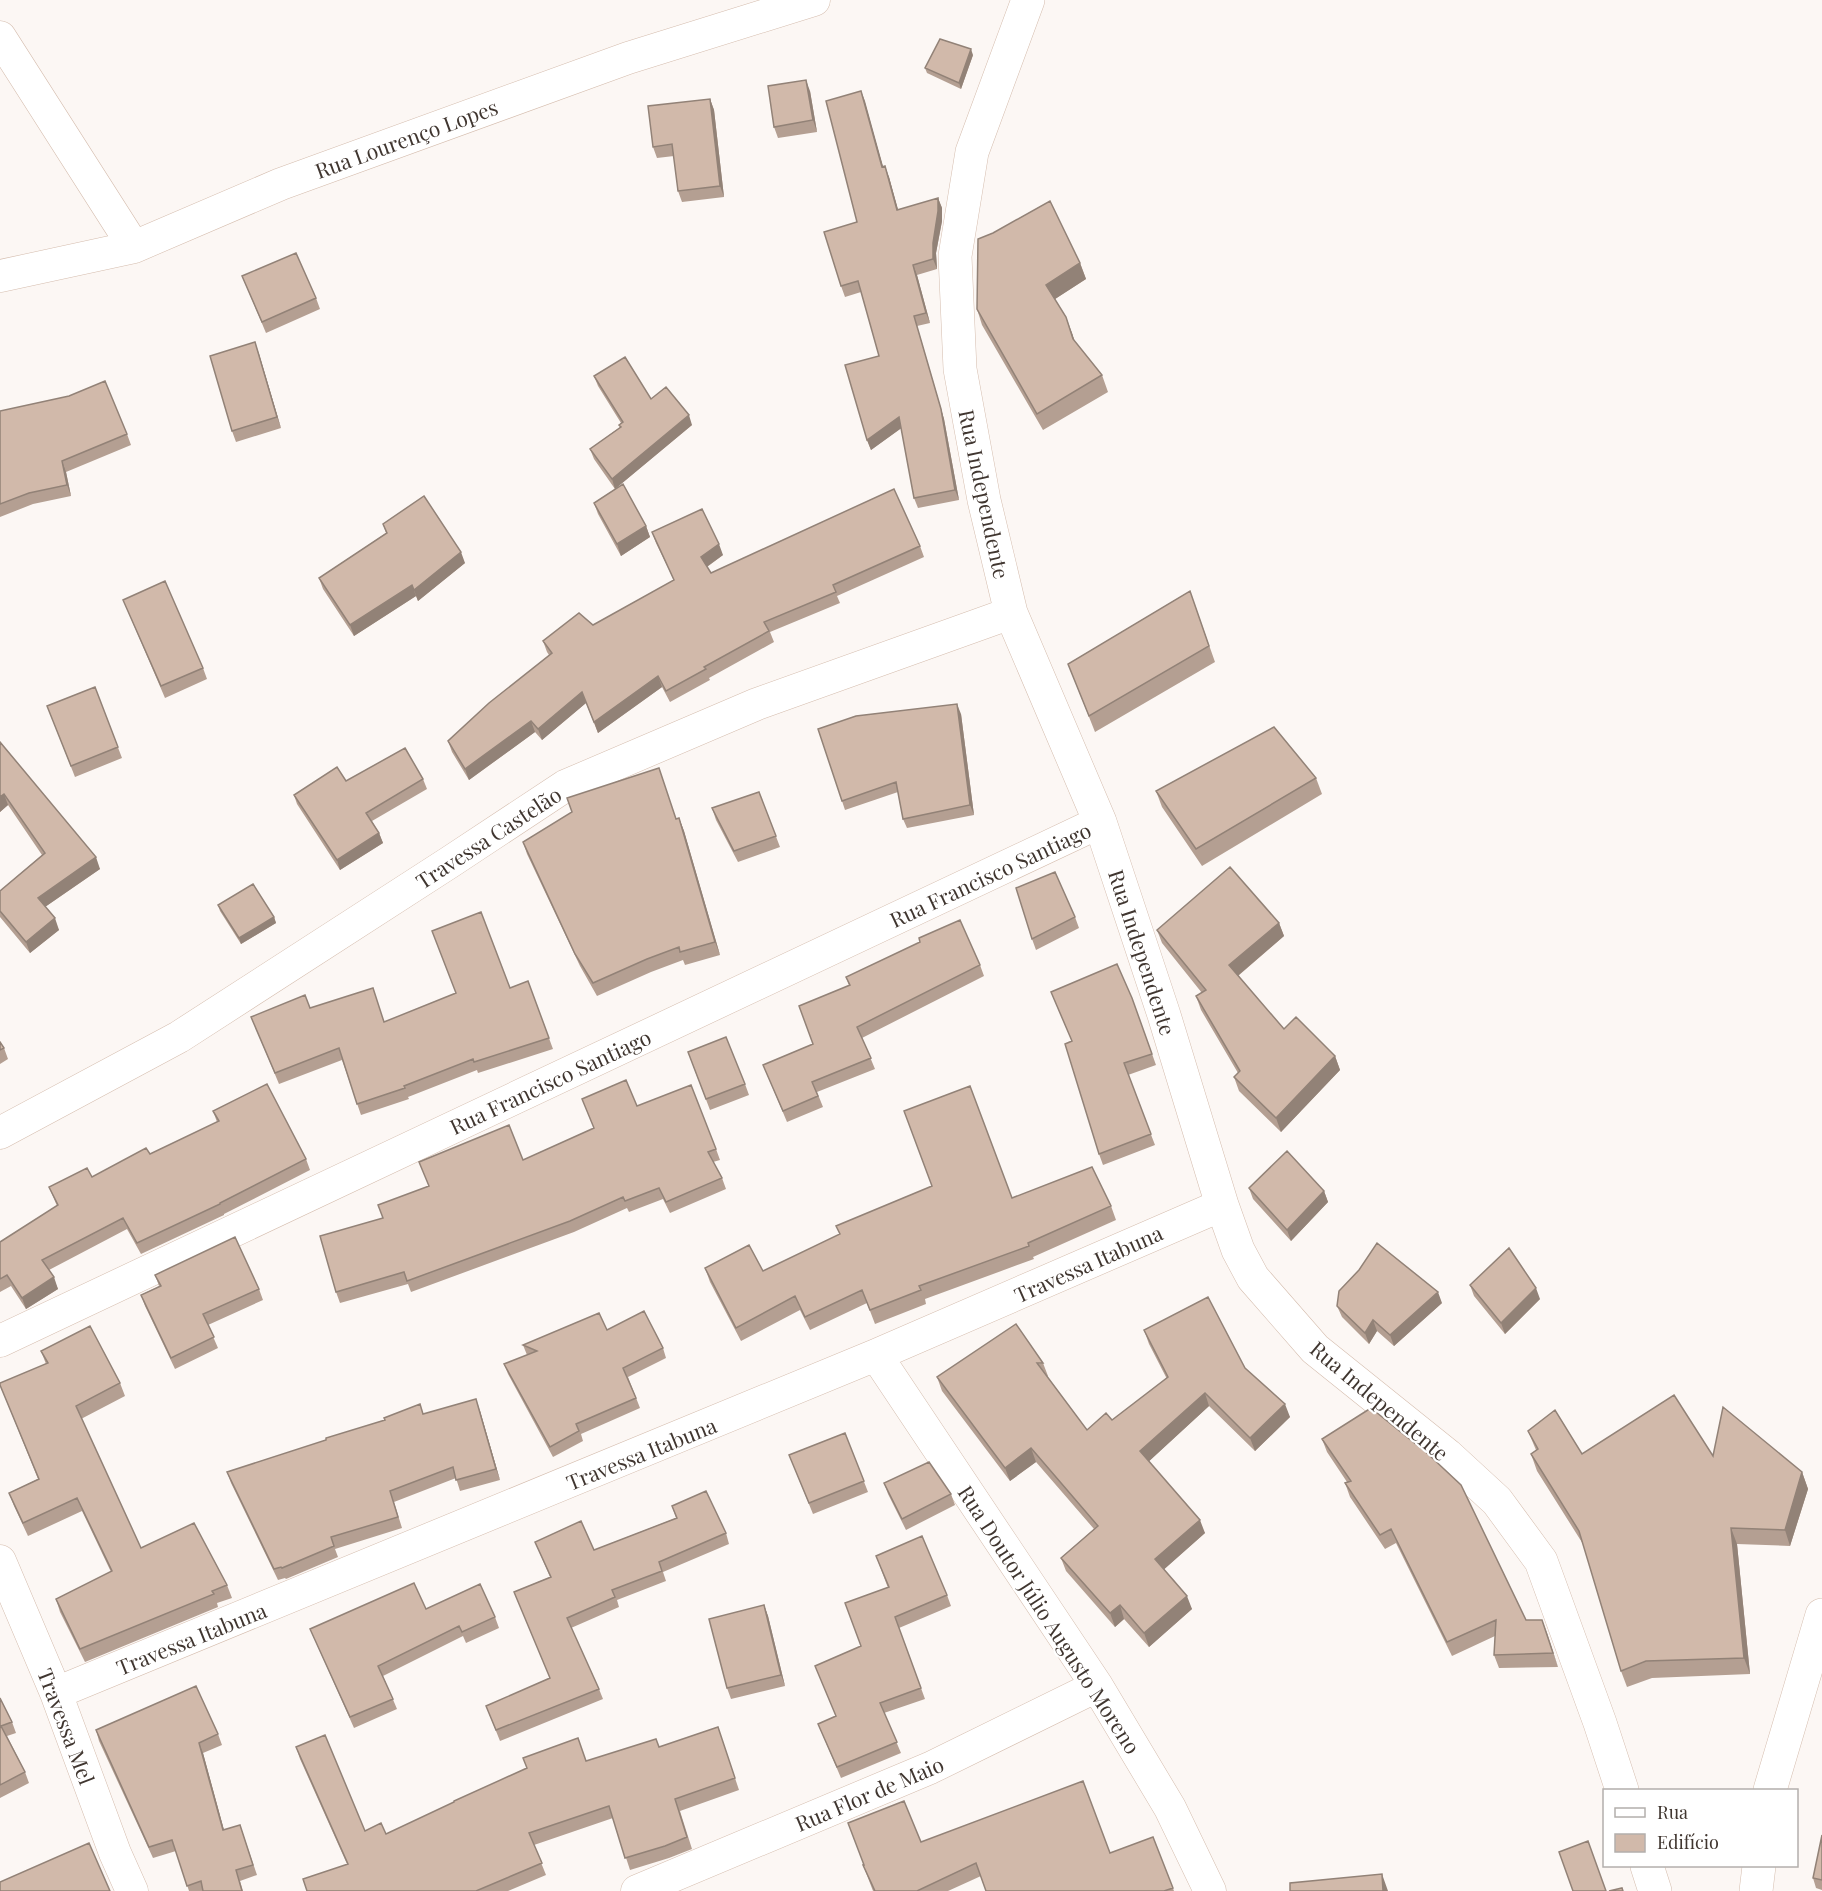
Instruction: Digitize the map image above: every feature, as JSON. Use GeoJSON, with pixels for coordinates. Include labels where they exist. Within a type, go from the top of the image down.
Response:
{"type":"FeatureCollection","features":[{"type":"Feature","properties":{"kind":"street","name":"Rua Lourenço Lopes"},"geometry":{"type":"LineString","coordinates":[[0,276],[134,247],[280,184],[628,58],[814,0]]}},
{"type":"Feature","properties":{"kind":"street","name":"Rua Independente"},"geometry":{"type":"LineString","coordinates":[[1028,0],[972,152],[955,256],[960,369],[984,500],[1011,613],[1100,822],[1238,1250],[1253,1278],[1315,1349],[1447,1455],[1497,1501],[1540,1561],[1600,1723],[1621,1789]]}},
{"type":"Feature","properties":{"kind":"street"},"geometry":{"type":"LineString","coordinates":[[0,37],[134,247]]}},
{"type":"Feature","properties":{"kind":"street","name":"Travessa Castelão"},"geometry":{"type":"LineString","coordinates":[[0,1133],[179,1036],[565,786],[757,704],[1011,613]]}},
{"type":"Feature","properties":{"kind":"street","name":"Rua Francisco Santiago"},"geometry":{"type":"LineString","coordinates":[[0,1341],[1100,822]]}},
{"type":"Feature","properties":{"kind":"street","name":"Travessa Itabuna"},"geometry":{"type":"LineString","coordinates":[[56,1693],[876,1356],[1222,1205]]}},
{"type":"Feature","properties":{"kind":"street","name":"Rua Doutor Júlio Augusto Moreno"},"geometry":{"type":"LineString","coordinates":[[876,1356],[1097,1686],[1170,1808],[1210,1891]]}},
{"type":"Feature","properties":{"kind":"street","name":"Travessa Mel"},"geometry":{"type":"LineString","coordinates":[[0,1561],[56,1693],[115,1853],[132,1891]]}},
{"type":"Feature","properties":{"kind":"street"},"geometry":{"type":"LineString","coordinates":[[1771,1789],[1822,1615]]}},
{"type":"Feature","properties":{"kind":"street","name":"Rua Flor de Maio"},"geometry":{"type":"LineString","coordinates":[[637,1891],[930,1768],[1097,1686]]}},
{"type":"Feature","properties":{"kind":"street"},"geometry":{"type":"LineString","coordinates":[[1647,1867],[1655,1891]]}},
{"type":"Feature","properties":{"kind":"street"},"geometry":{"type":"LineString","coordinates":[[1756,1891],[1759,1867]]}},
{"type":"Feature","properties":{"kind":"building"},"geometry":{"type":"Polygon","coordinates":[[[940,39],[971,49],[959,83],[925,68],[940,39]]]}},
{"type":"Feature","properties":{"kind":"building"},"geometry":{"type":"Polygon","coordinates":[[[806,80],[813,120],[774,127],[768,86],[806,80]]]}},
{"type":"Feature","properties":{"kind":"building"},"geometry":{"type":"Polygon","coordinates":[[[861,91],[882,167],[885,166],[897,210],[938,198],[933,259],[913,265],[926,313],[914,316],[941,409],[955,490],[914,498],[899,417],[867,440],[845,365],[879,356],[858,281],[841,286],[824,232],[857,222],[826,101],[861,91]]]}},
{"type":"Feature","properties":{"kind":"building"},"geometry":{"type":"Polygon","coordinates":[[[710,99],[720,186],[678,191],[672,144],[653,147],[648,106],[710,99]]]}},
{"type":"Feature","properties":{"kind":"building"},"geometry":{"type":"Polygon","coordinates":[[[1050,201],[1080,263],[1046,285],[1066,317],[1073,339],[1102,375],[1037,414],[977,309],[978,239],[1050,201]]]}},
{"type":"Feature","properties":{"kind":"building"},"geometry":{"type":"Polygon","coordinates":[[[296,253],[316,298],[262,322],[242,276],[296,253]]]}},
{"type":"Feature","properties":{"kind":"building"},"geometry":{"type":"Polygon","coordinates":[[[255,342],[277,417],[232,431],[210,356],[255,342]]]}},
{"type":"Feature","properties":{"kind":"building"},"geometry":{"type":"Polygon","coordinates":[[[625,357],[651,399],[666,387],[689,415],[612,479],[590,449],[621,427],[619,425],[623,422],[594,376],[625,357]]]}},
{"type":"Feature","properties":{"kind":"building"},"geometry":{"type":"Polygon","coordinates":[[[105,381],[127,434],[62,461],[67,485],[29,493],[0,504],[0,411],[69,396],[105,381]]]}},
{"type":"Feature","properties":{"kind":"building"},"geometry":{"type":"Polygon","coordinates":[[[623,484],[646,526],[617,544],[594,503],[623,484]]]}},
{"type":"Feature","properties":{"kind":"building"},"geometry":{"type":"Polygon","coordinates":[[[894,489],[920,546],[833,585],[836,592],[764,622],[769,631],[666,691],[658,676],[594,722],[582,692],[538,729],[531,721],[465,769],[448,741],[489,703],[552,653],[543,641],[579,613],[593,625],[674,580],[652,532],[702,509],[719,544],[701,557],[711,573],[894,489]]]}},
{"type":"Feature","properties":{"kind":"building"},"geometry":{"type":"Polygon","coordinates":[[[424,496],[461,552],[414,590],[412,585],[350,625],[319,578],[387,533],[383,524],[424,496]]]}},
{"type":"Feature","properties":{"kind":"building"},"geometry":{"type":"Polygon","coordinates":[[[165,581],[203,668],[161,686],[123,600],[165,581]]]}},
{"type":"Feature","properties":{"kind":"building"},"geometry":{"type":"Polygon","coordinates":[[[1190,591],[1209,646],[1089,716],[1068,664],[1190,591]]]}},
{"type":"Feature","properties":{"kind":"building"},"geometry":{"type":"Polygon","coordinates":[[[95,687],[118,747],[71,766],[47,706],[95,687]]]}},
{"type":"Feature","properties":{"kind":"building"},"geometry":{"type":"Polygon","coordinates":[[[957,704],[970,805],[903,819],[896,782],[842,801],[818,729],[856,716],[957,704]]]}},
{"type":"Feature","properties":{"kind":"building"},"geometry":{"type":"Polygon","coordinates":[[[1274,727],[1316,778],[1196,849],[1156,791],[1274,727]]]}},
{"type":"Feature","properties":{"kind":"building"},"geometry":{"type":"Polygon","coordinates":[[[0,742],[96,857],[38,898],[55,918],[26,942],[0,911],[0,891],[45,853],[4,794],[0,797],[0,742]]]}},
{"type":"Feature","properties":{"kind":"building"},"geometry":{"type":"Polygon","coordinates":[[[405,748],[423,779],[366,813],[379,833],[337,860],[294,795],[337,767],[346,781],[405,748]]]}},
{"type":"Feature","properties":{"kind":"building"},"geometry":{"type":"Polygon","coordinates":[[[659,768],[676,819],[679,818],[715,942],[680,952],[679,947],[593,983],[575,954],[523,842],[572,812],[567,798],[659,768]]]}},
{"type":"Feature","properties":{"kind":"building"},"geometry":{"type":"Polygon","coordinates":[[[759,792],[776,836],[734,851],[712,808],[759,792]]]}},
{"type":"Feature","properties":{"kind":"building"},"geometry":{"type":"Polygon","coordinates":[[[1230,867],[1279,923],[1229,965],[1284,1029],[1296,1017],[1335,1056],[1276,1118],[1234,1077],[1240,1071],[1196,996],[1206,990],[1157,930],[1230,867]]]}},
{"type":"Feature","properties":{"kind":"building"},"geometry":{"type":"Polygon","coordinates":[[[1055,872],[1075,917],[1032,939],[1016,888],[1055,872]]]}},
{"type":"Feature","properties":{"kind":"building"},"geometry":{"type":"Polygon","coordinates":[[[253,884],[274,917],[239,938],[218,905],[253,884]]]}},
{"type":"Feature","properties":{"kind":"building"},"geometry":{"type":"Polygon","coordinates":[[[481,912],[510,988],[528,981],[549,1038],[474,1062],[473,1059],[404,1086],[405,1088],[357,1104],[339,1048],[275,1073],[251,1017],[305,995],[310,1008],[373,988],[384,1022],[456,993],[432,931],[481,912]]]}},
{"type":"Feature","properties":{"kind":"building"},"geometry":{"type":"Polygon","coordinates":[[[960,920],[980,965],[857,1027],[871,1058],[812,1082],[818,1096],[783,1111],[763,1065],[813,1044],[799,1006],[850,985],[846,977],[920,942],[919,938],[960,920]]]}},
{"type":"Feature","properties":{"kind":"building"},"geometry":{"type":"Polygon","coordinates":[[[1117,964],[1152,1054],[1124,1063],[1151,1134],[1099,1154],[1065,1044],[1072,1041],[1051,992],[1117,964]]]}},
{"type":"Feature","properties":{"kind":"building"},"geometry":{"type":"Polygon","coordinates":[[[726,1037],[745,1084],[706,1099],[688,1052],[726,1037]]]}},
{"type":"Feature","properties":{"kind":"building"},"geometry":{"type":"Polygon","coordinates":[[[626,1080],[637,1106],[691,1085],[716,1149],[708,1152],[722,1178],[666,1202],[659,1188],[625,1201],[623,1197],[570,1221],[407,1281],[404,1272],[336,1292],[320,1236],[383,1218],[378,1205],[429,1186],[419,1162],[509,1125],[523,1160],[594,1128],[582,1099],[626,1080]]]}},
{"type":"Feature","properties":{"kind":"building"},"geometry":{"type":"Polygon","coordinates":[[[267,1084],[306,1159],[220,1204],[137,1243],[123,1218],[42,1260],[54,1277],[22,1298],[7,1275],[0,1279],[0,1242],[58,1205],[49,1187],[87,1168],[92,1177],[146,1148],[150,1154],[219,1121],[213,1111],[267,1084]]]}},
{"type":"Feature","properties":{"kind":"building"},"geometry":{"type":"Polygon","coordinates":[[[970,1086],[1012,1198],[1092,1167],[1111,1206],[1028,1243],[1029,1246],[919,1286],[921,1290],[870,1310],[862,1290],[805,1317],[795,1296],[736,1328],[705,1268],[749,1245],[763,1271],[840,1234],[836,1226],[932,1186],[904,1111],[970,1086]]]}},
{"type":"Feature","properties":{"kind":"building"},"geometry":{"type":"Polygon","coordinates":[[[1287,1151],[1324,1191],[1287,1230],[1249,1188],[1287,1151]]]}},
{"type":"Feature","properties":{"kind":"building"},"geometry":{"type":"Polygon","coordinates":[[[235,1237],[259,1289],[203,1314],[214,1337],[171,1358],[141,1295],[161,1286],[155,1275],[235,1237]]]}},
{"type":"Feature","properties":{"kind":"building"},"geometry":{"type":"Polygon","coordinates":[[[1377,1243],[1438,1292],[1390,1335],[1373,1320],[1365,1333],[1337,1306],[1339,1291],[1359,1270],[1377,1243]]]}},
{"type":"Feature","properties":{"kind":"building"},"geometry":{"type":"Polygon","coordinates":[[[1509,1248],[1536,1288],[1501,1323],[1470,1285],[1509,1248]]]}},
{"type":"Feature","properties":{"kind":"building"},"geometry":{"type":"Polygon","coordinates":[[[1208,1297],[1245,1368],[1285,1404],[1250,1438],[1205,1393],[1140,1451],[1200,1520],[1155,1559],[1187,1596],[1144,1633],[1120,1605],[1110,1613],[1061,1558],[1098,1526],[1031,1448],[1005,1468],[937,1377],[1016,1324],[1043,1363],[1037,1363],[1087,1430],[1106,1413],[1112,1420],[1168,1377],[1144,1330],[1208,1297]]]}},
{"type":"Feature","properties":{"kind":"building"},"geometry":{"type":"Polygon","coordinates":[[[644,1311],[663,1348],[623,1368],[636,1398],[576,1424],[579,1431],[550,1447],[504,1364],[537,1351],[523,1345],[599,1313],[607,1330],[644,1311]]]}},
{"type":"Feature","properties":{"kind":"building"},"geometry":{"type":"Polygon","coordinates":[[[90,1326],[120,1383],[76,1406],[141,1548],[194,1523],[227,1585],[212,1591],[214,1594],[80,1649],[56,1599],[112,1571],[77,1498],[23,1523],[9,1493],[39,1479],[0,1383],[48,1363],[41,1351],[90,1326]]]}},
{"type":"Feature","properties":{"kind":"building"},"geometry":{"type":"Polygon","coordinates":[[[1674,1395],[1713,1456],[1723,1407],[1802,1472],[1785,1530],[1731,1528],[1744,1658],[1646,1661],[1621,1671],[1579,1531],[1531,1454],[1538,1449],[1528,1431],[1555,1410],[1582,1454],[1674,1395]]]}},
{"type":"Feature","properties":{"kind":"building"},"geometry":{"type":"Polygon","coordinates":[[[476,1399],[496,1469],[456,1480],[453,1467],[390,1491],[398,1517],[331,1537],[334,1546],[282,1568],[274,1569],[227,1472],[385,1420],[384,1418],[420,1404],[423,1414],[476,1399]]]}},
{"type":"Feature","properties":{"kind":"building"},"geometry":{"type":"Polygon","coordinates":[[[1371,1408],[1428,1454],[1461,1485],[1526,1620],[1542,1620],[1553,1653],[1494,1655],[1496,1620],[1447,1642],[1391,1529],[1380,1535],[1345,1483],[1351,1481],[1322,1439],[1371,1408]]]}},
{"type":"Feature","properties":{"kind":"building"},"geometry":{"type":"Polygon","coordinates":[[[845,1433],[864,1481],[809,1503],[789,1455],[845,1433]]]}},
{"type":"Feature","properties":{"kind":"building"},"geometry":{"type":"Polygon","coordinates":[[[929,1462],[951,1494],[902,1519],[884,1483],[929,1462]]]}},
{"type":"Feature","properties":{"kind":"building"},"geometry":{"type":"Polygon","coordinates":[[[706,1491],[726,1533],[659,1562],[662,1571],[612,1590],[615,1597],[567,1618],[599,1689],[496,1730],[486,1706],[550,1678],[514,1592],[551,1577],[535,1542],[581,1521],[594,1550],[677,1518],[672,1506],[706,1491]]]}},
{"type":"Feature","properties":{"kind":"building"},"geometry":{"type":"Polygon","coordinates":[[[922,1536],[947,1595],[895,1617],[921,1688],[880,1703],[897,1742],[837,1767],[818,1724],[836,1716],[815,1666],[861,1646],[845,1603],[889,1587],[876,1556],[922,1536]]]}},
{"type":"Feature","properties":{"kind":"building"},"geometry":{"type":"Polygon","coordinates":[[[414,1583],[426,1609],[480,1584],[495,1617],[462,1632],[459,1626],[378,1666],[393,1699],[350,1717],[310,1629],[414,1583]]]}},
{"type":"Feature","properties":{"kind":"building"},"geometry":{"type":"Polygon","coordinates":[[[764,1605],[781,1675],[727,1688],[709,1619],[764,1605]]]}},
{"type":"Feature","properties":{"kind":"building"},"geometry":{"type":"Polygon","coordinates":[[[196,1686],[218,1734],[199,1743],[223,1830],[240,1825],[253,1865],[236,1870],[242,1891],[203,1891],[201,1881],[187,1886],[172,1840],[149,1847],[96,1730],[196,1686]]]}},
{"type":"Feature","properties":{"kind":"building"},"geometry":{"type":"Polygon","coordinates":[[[0,1698],[12,1722],[1,1726],[25,1772],[0,1785],[0,1698]]]}},
{"type":"Feature","properties":{"kind":"building"},"geometry":{"type":"Polygon","coordinates":[[[718,1727],[735,1778],[675,1799],[687,1837],[665,1846],[625,1858],[609,1806],[529,1833],[542,1863],[476,1891],[307,1891],[303,1879],[348,1864],[296,1747],[325,1735],[365,1831],[381,1823],[386,1834],[527,1768],[523,1758],[578,1738],[586,1761],[656,1739],[659,1747],[718,1727]]]}},
{"type":"Feature","properties":{"kind":"building"},"geometry":{"type":"Polygon","coordinates":[[[1083,1781],[1110,1853],[1153,1837],[1173,1888],[1164,1891],[986,1891],[976,1863],[917,1891],[875,1891],[848,1823],[904,1801],[921,1842],[1083,1781]]]}},
{"type":"Feature","properties":{"kind":"building"},"geometry":{"type":"Polygon","coordinates":[[[1822,1835],[1822,1880],[1813,1878],[1822,1835]]]}},
{"type":"Feature","properties":{"kind":"building"},"geometry":{"type":"Polygon","coordinates":[[[1588,1841],[1606,1891],[1573,1891],[1559,1852],[1588,1841]]]}},
{"type":"Feature","properties":{"kind":"building"},"geometry":{"type":"Polygon","coordinates":[[[89,1843],[110,1891],[0,1891],[0,1882],[89,1843]]]}},
{"type":"Feature","properties":{"kind":"building"},"geometry":{"type":"Polygon","coordinates":[[[1382,1874],[1383,1891],[1290,1891],[1290,1883],[1382,1874]]]}}]}
